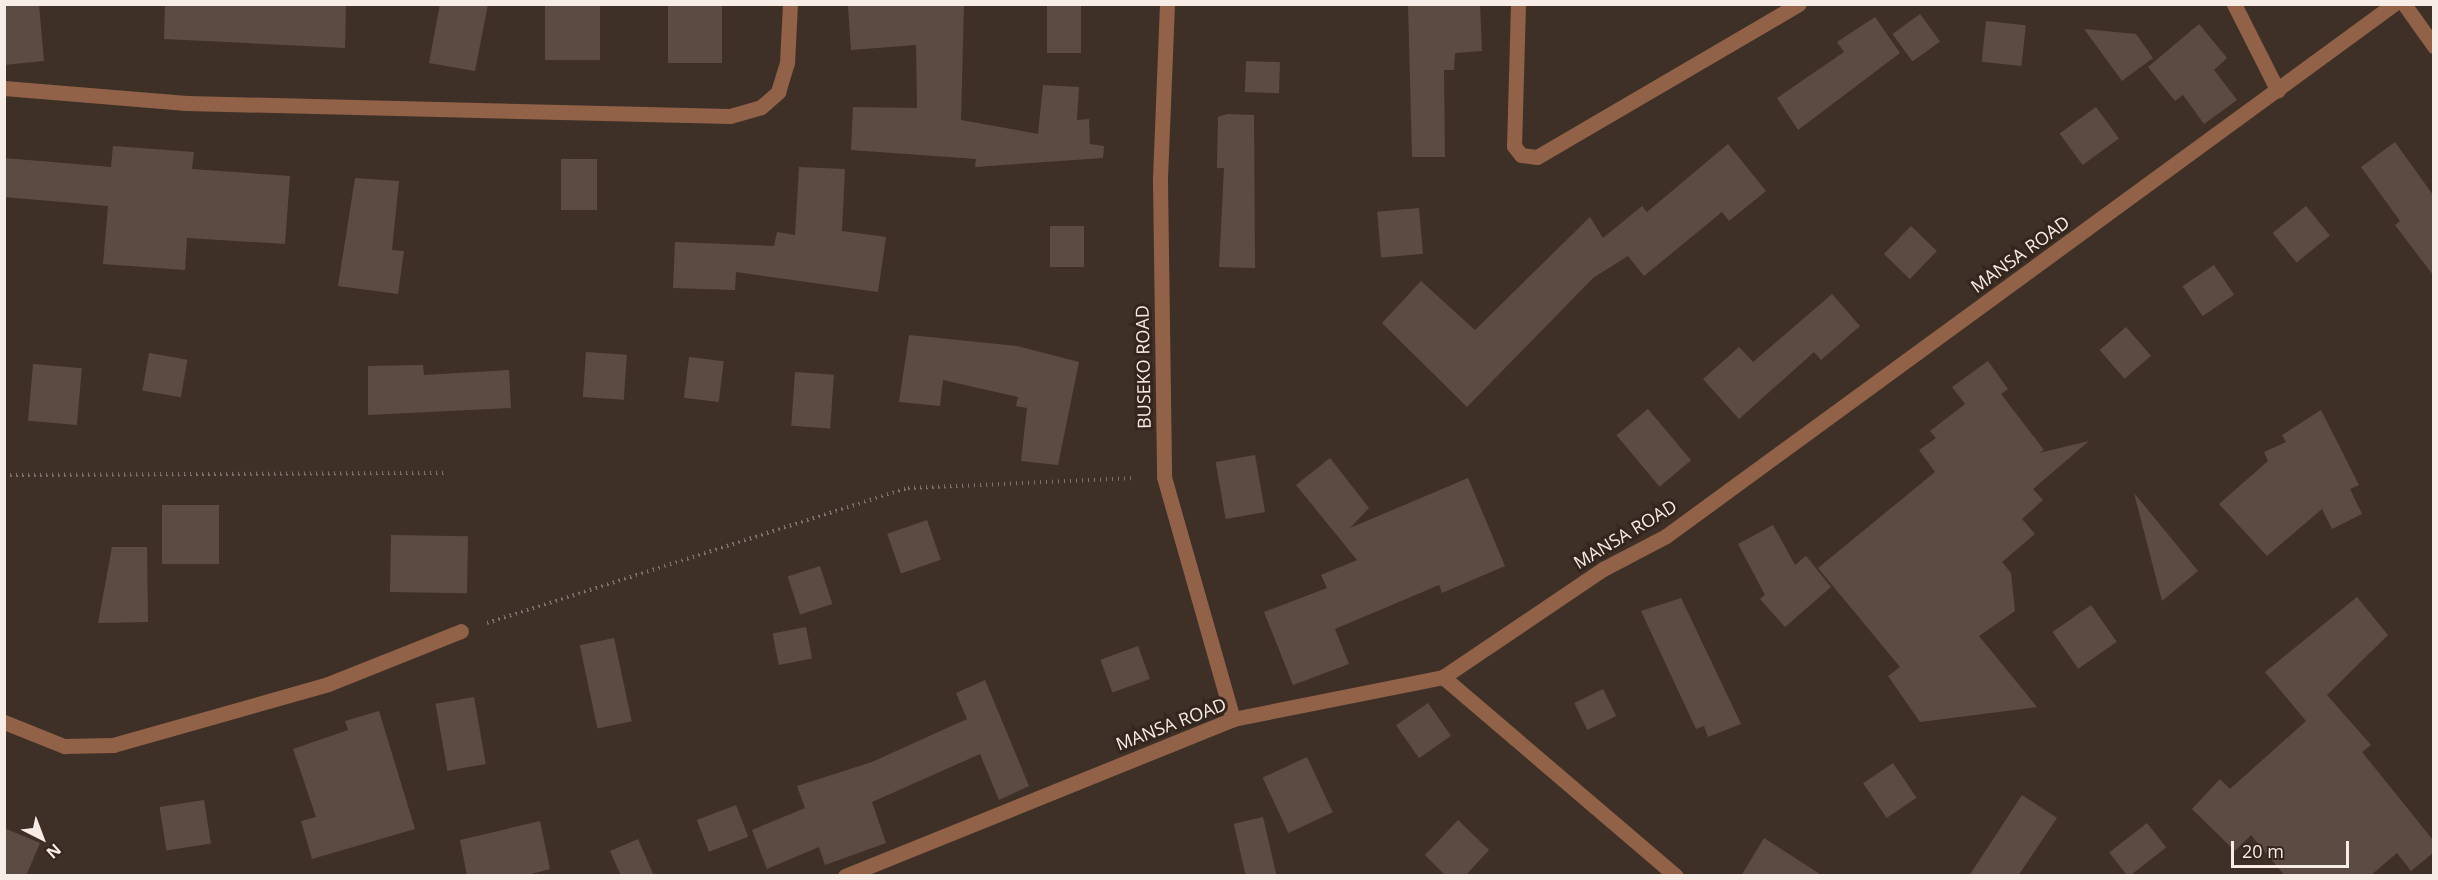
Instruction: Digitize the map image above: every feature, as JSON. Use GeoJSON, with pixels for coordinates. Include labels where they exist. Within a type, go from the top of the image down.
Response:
{"type":"FeatureCollection","features":[{"type":"Feature","properties":{"kind":"street"},"geometry":{"type":"LineString","coordinates":[[4,88],[186,103],[730,116],[761,107],[778,92],[787,63],[790,4]]}},
{"type":"Feature","properties":{"kind":"street","name":"BUSEKO ROAD"},"geometry":{"type":"LineString","coordinates":[[1167,4],[1160,181],[1164,477],[1233,719]]}},
{"type":"Feature","properties":{"kind":"street"},"geometry":{"type":"LineString","coordinates":[[1518,4],[1514,146],[1521,155],[1537,157],[1799,4]]}},
{"type":"Feature","properties":{"kind":"street"},"geometry":{"type":"LineString","coordinates":[[2234,4],[2278,91]]}},
{"type":"Feature","properties":{"kind":"street","name":"MANSA ROAD"},"geometry":{"type":"LineString","coordinates":[[845,876],[1233,719],[1443,677],[1603,569],[1666,536],[2278,91],[2394,4]]}},
{"type":"Feature","properties":{"kind":"street"},"geometry":{"type":"LineString","coordinates":[[2404,4],[2433,46]]}},
{"type":"Feature","properties":{"kind":"street"},"geometry":{"type":"LineString","coordinates":[[4,722],[64,746],[113,745],[328,684],[461,631]]}},
{"type":"Feature","properties":{"kind":"street"},"geometry":{"type":"LineString","coordinates":[[1443,677],[1676,876]]}},
{"type":"Feature","properties":{"kind":"path"},"geometry":{"type":"LineString","coordinates":[[4,475],[446,473]]}},
{"type":"Feature","properties":{"kind":"path"},"geometry":{"type":"LineString","coordinates":[[461,631],[908,488],[1164,477]]}},
{"type":"Feature","properties":{"kind":"building"},"geometry":{"type":"Polygon","coordinates":[[[4,4],[39,4],[44,61],[4,65],[4,4]]]}},
{"type":"Feature","properties":{"kind":"building"},"geometry":{"type":"Polygon","coordinates":[[[165,4],[346,4],[345,48],[164,39],[165,4]]]}},
{"type":"Feature","properties":{"kind":"building"},"geometry":{"type":"Polygon","coordinates":[[[440,4],[488,4],[475,71],[429,63],[440,4]]]}},
{"type":"Feature","properties":{"kind":"building"},"geometry":{"type":"Polygon","coordinates":[[[545,4],[600,4],[600,60],[545,60],[545,4]]]}},
{"type":"Feature","properties":{"kind":"building"},"geometry":{"type":"Polygon","coordinates":[[[668,4],[722,4],[722,63],[668,63],[668,4]]]}},
{"type":"Feature","properties":{"kind":"building"},"geometry":{"type":"Polygon","coordinates":[[[964,4],[961,120],[1038,134],[1043,85],[1079,87],[1077,120],[1089,119],[1090,144],[1104,146],[1103,158],[975,167],[976,159],[851,150],[853,107],[917,108],[916,45],[851,50],[848,6],[964,4]]]}},
{"type":"Feature","properties":{"kind":"building"},"geometry":{"type":"Polygon","coordinates":[[[1047,4],[1081,4],[1081,53],[1047,53],[1047,4]]]}},
{"type":"Feature","properties":{"kind":"building"},"geometry":{"type":"Polygon","coordinates":[[[1408,4],[1480,4],[1482,51],[1455,53],[1454,70],[1444,70],[1445,157],[1412,157],[1408,4]]]}},
{"type":"Feature","properties":{"kind":"building"},"geometry":{"type":"Polygon","coordinates":[[[1920,14],[1940,42],[1912,61],[1892,34],[1920,14]]]}},
{"type":"Feature","properties":{"kind":"building"},"geometry":{"type":"Polygon","coordinates":[[[1875,17],[1900,53],[1798,130],[1777,98],[1844,52],[1837,42],[1875,17]]]}},
{"type":"Feature","properties":{"kind":"building"},"geometry":{"type":"Polygon","coordinates":[[[1986,21],[2026,25],[2021,66],[1982,62],[1986,21]]]}},
{"type":"Feature","properties":{"kind":"building"},"geometry":{"type":"Polygon","coordinates":[[[2199,24],[2227,58],[2214,70],[2237,100],[2204,124],[2183,95],[2175,101],[2148,67],[2199,24]]]}},
{"type":"Feature","properties":{"kind":"building"},"geometry":{"type":"Polygon","coordinates":[[[2084,29],[2136,34],[2153,58],[2122,81],[2084,29]]]}},
{"type":"Feature","properties":{"kind":"building"},"geometry":{"type":"Polygon","coordinates":[[[1246,61],[1280,62],[1279,93],[1245,92],[1246,61]]]}},
{"type":"Feature","properties":{"kind":"building"},"geometry":{"type":"Polygon","coordinates":[[[2096,107],[2119,139],[2083,165],[2060,133],[2096,107]]]}},
{"type":"Feature","properties":{"kind":"building"},"geometry":{"type":"Polygon","coordinates":[[[1227,114],[1254,115],[1255,268],[1219,267],[1224,168],[1217,168],[1218,117],[1227,114]]]}},
{"type":"Feature","properties":{"kind":"building"},"geometry":{"type":"Polygon","coordinates":[[[2395,142],[2433,195],[2433,275],[2395,225],[2400,221],[2361,167],[2395,142]]]}},
{"type":"Feature","properties":{"kind":"building"},"geometry":{"type":"Polygon","coordinates":[[[1728,144],[1766,191],[1729,221],[1722,212],[1644,276],[1628,256],[1593,278],[1467,407],[1382,323],[1421,281],[1475,330],[1590,217],[1603,238],[1642,206],[1647,212],[1728,144]]]}},
{"type":"Feature","properties":{"kind":"building"},"geometry":{"type":"Polygon","coordinates":[[[113,146],[194,152],[192,169],[290,176],[285,244],[187,238],[185,270],[103,264],[108,206],[4,197],[4,158],[111,167],[113,146]]]}},
{"type":"Feature","properties":{"kind":"building"},"geometry":{"type":"Polygon","coordinates":[[[561,159],[597,159],[597,210],[561,210],[561,159]]]}},
{"type":"Feature","properties":{"kind":"building"},"geometry":{"type":"Polygon","coordinates":[[[799,167],[845,169],[842,231],[886,237],[878,292],[736,272],[735,290],[673,288],[675,242],[774,246],[777,232],[795,235],[799,167]]]}},
{"type":"Feature","properties":{"kind":"building"},"geometry":{"type":"Polygon","coordinates":[[[355,178],[399,181],[392,250],[404,251],[398,294],[338,286],[355,178]]]}},
{"type":"Feature","properties":{"kind":"building"},"geometry":{"type":"Polygon","coordinates":[[[2306,206],[2330,236],[2296,263],[2273,233],[2306,206]]]}},
{"type":"Feature","properties":{"kind":"building"},"geometry":{"type":"Polygon","coordinates":[[[1419,208],[1423,254],[1381,257],[1377,212],[1419,208]]]}},
{"type":"Feature","properties":{"kind":"building"},"geometry":{"type":"Polygon","coordinates":[[[1050,226],[1084,226],[1084,267],[1050,267],[1050,226]]]}},
{"type":"Feature","properties":{"kind":"building"},"geometry":{"type":"Polygon","coordinates":[[[1911,226],[1937,251],[1910,279],[1884,254],[1911,226]]]}},
{"type":"Feature","properties":{"kind":"building"},"geometry":{"type":"Polygon","coordinates":[[[2214,265],[2234,295],[2203,316],[2182,286],[2214,265]]]}},
{"type":"Feature","properties":{"kind":"building"},"geometry":{"type":"Polygon","coordinates":[[[1832,294],[1860,326],[1821,360],[1814,352],[1739,419],[1703,379],[1739,347],[1753,362],[1832,294]]]}},
{"type":"Feature","properties":{"kind":"building"},"geometry":{"type":"Polygon","coordinates":[[[2126,327],[2151,356],[2125,379],[2100,350],[2126,327]]]}},
{"type":"Feature","properties":{"kind":"building"},"geometry":{"type":"Polygon","coordinates":[[[909,335],[1017,346],[1079,362],[1058,465],[1021,461],[1027,408],[1016,406],[1018,397],[943,380],[940,406],[899,402],[909,335]]]}},
{"type":"Feature","properties":{"kind":"building"},"geometry":{"type":"Polygon","coordinates":[[[586,352],[627,355],[624,400],[583,397],[586,352]]]}},
{"type":"Feature","properties":{"kind":"building"},"geometry":{"type":"Polygon","coordinates":[[[149,353],[187,360],[181,397],[142,390],[149,353]]]}},
{"type":"Feature","properties":{"kind":"building"},"geometry":{"type":"Polygon","coordinates":[[[689,357],[724,361],[719,402],[684,398],[689,357]]]}},
{"type":"Feature","properties":{"kind":"building"},"geometry":{"type":"Polygon","coordinates":[[[1988,361],[2008,389],[2001,394],[2044,450],[2039,453],[2089,441],[2033,489],[2043,500],[2022,519],[2035,534],[2002,562],[2011,573],[2015,611],[1979,636],[2037,707],[1920,722],[1888,676],[1900,667],[1818,568],[1935,472],[1919,450],[1936,438],[1930,431],[1965,404],[1952,387],[1988,361]]]}},
{"type":"Feature","properties":{"kind":"building"},"geometry":{"type":"Polygon","coordinates":[[[33,364],[82,368],[77,425],[28,421],[33,364]]]}},
{"type":"Feature","properties":{"kind":"building"},"geometry":{"type":"Polygon","coordinates":[[[423,365],[424,375],[509,370],[511,408],[368,415],[368,366],[423,365]]]}},
{"type":"Feature","properties":{"kind":"building"},"geometry":{"type":"Polygon","coordinates":[[[795,372],[834,375],[830,429],[791,426],[795,372]]]}},
{"type":"Feature","properties":{"kind":"building"},"geometry":{"type":"Polygon","coordinates":[[[1648,409],[1691,460],[1660,487],[1617,435],[1648,409]]]}},
{"type":"Feature","properties":{"kind":"building"},"geometry":{"type":"Polygon","coordinates":[[[2321,410],[2359,485],[2350,489],[2362,514],[2332,529],[2322,509],[2267,556],[2219,504],[2268,461],[2264,452],[2286,442],[2282,435],[2321,410]]]}},
{"type":"Feature","properties":{"kind":"building"},"geometry":{"type":"Polygon","coordinates":[[[1255,455],[1265,512],[1226,519],[1216,462],[1255,455]]]}},
{"type":"Feature","properties":{"kind":"building"},"geometry":{"type":"Polygon","coordinates":[[[1330,458],[1369,508],[1350,528],[1468,478],[1505,566],[1442,593],[1439,585],[1335,629],[1349,664],[1293,685],[1264,612],[1327,588],[1321,575],[1357,560],[1296,485],[1330,458]]]}},
{"type":"Feature","properties":{"kind":"building"},"geometry":{"type":"Polygon","coordinates":[[[2134,493],[2198,571],[2162,601],[2134,493]]]}},
{"type":"Feature","properties":{"kind":"building"},"geometry":{"type":"Polygon","coordinates":[[[162,505],[219,505],[219,564],[162,564],[162,505]]]}},
{"type":"Feature","properties":{"kind":"building"},"geometry":{"type":"Polygon","coordinates":[[[927,520],[941,560],[901,573],[887,534],[927,520]]]}},
{"type":"Feature","properties":{"kind":"building"},"geometry":{"type":"Polygon","coordinates":[[[1773,525],[1795,565],[1806,556],[1831,587],[1785,627],[1760,599],[1765,595],[1738,544],[1773,525]]]}},
{"type":"Feature","properties":{"kind":"building"},"geometry":{"type":"Polygon","coordinates":[[[391,535],[468,536],[467,593],[390,592],[391,535]]]}},
{"type":"Feature","properties":{"kind":"building"},"geometry":{"type":"Polygon","coordinates":[[[112,547],[147,547],[148,622],[98,623],[112,547]]]}},
{"type":"Feature","properties":{"kind":"building"},"geometry":{"type":"Polygon","coordinates":[[[820,566],[832,604],[800,615],[788,577],[820,566]]]}},
{"type":"Feature","properties":{"kind":"building"},"geometry":{"type":"Polygon","coordinates":[[[2357,597],[2388,635],[2327,695],[2371,745],[2362,752],[2433,840],[2433,853],[2411,871],[2397,853],[2370,876],[2285,876],[2251,835],[2235,851],[2192,809],[2220,779],[2230,789],[2306,721],[2265,672],[2357,597]]]}},
{"type":"Feature","properties":{"kind":"building"},"geometry":{"type":"Polygon","coordinates":[[[1681,598],[1741,724],[1708,737],[1704,726],[1696,729],[1641,611],[1681,598]]]}},
{"type":"Feature","properties":{"kind":"building"},"geometry":{"type":"Polygon","coordinates":[[[2091,605],[2117,642],[2078,669],[2052,632],[2091,605]]]}},
{"type":"Feature","properties":{"kind":"building"},"geometry":{"type":"Polygon","coordinates":[[[806,627],[812,658],[779,665],[773,633],[806,627]]]}},
{"type":"Feature","properties":{"kind":"building"},"geometry":{"type":"Polygon","coordinates":[[[614,638],[632,721],[597,728],[580,645],[614,638]]]}},
{"type":"Feature","properties":{"kind":"building"},"geometry":{"type":"Polygon","coordinates":[[[1138,646],[1150,679],[1112,693],[1100,660],[1138,646]]]}},
{"type":"Feature","properties":{"kind":"building"},"geometry":{"type":"Polygon","coordinates":[[[985,680],[1029,786],[999,800],[980,754],[872,802],[886,843],[825,865],[819,847],[767,869],[752,830],[805,808],[797,786],[872,762],[967,719],[956,693],[985,680]]]}},
{"type":"Feature","properties":{"kind":"building"},"geometry":{"type":"Polygon","coordinates":[[[1603,689],[1616,716],[1587,730],[1574,703],[1603,689]]]}},
{"type":"Feature","properties":{"kind":"building"},"geometry":{"type":"Polygon","coordinates":[[[474,697],[486,764],[447,771],[436,704],[474,697]]]}},
{"type":"Feature","properties":{"kind":"building"},"geometry":{"type":"Polygon","coordinates":[[[1428,703],[1451,736],[1419,758],[1396,725],[1428,703]]]}},
{"type":"Feature","properties":{"kind":"building"},"geometry":{"type":"Polygon","coordinates":[[[379,711],[415,829],[312,859],[301,821],[316,817],[293,749],[348,730],[345,721],[379,711]]]}},
{"type":"Feature","properties":{"kind":"building"},"geometry":{"type":"Polygon","coordinates":[[[1307,757],[1333,812],[1288,833],[1263,778],[1307,757]]]}},
{"type":"Feature","properties":{"kind":"building"},"geometry":{"type":"Polygon","coordinates":[[[1893,763],[1916,798],[1887,818],[1863,783],[1893,763]]]}},
{"type":"Feature","properties":{"kind":"building"},"geometry":{"type":"Polygon","coordinates":[[[2022,795],[2057,818],[2018,876],[1969,876],[2022,795]]]}},
{"type":"Feature","properties":{"kind":"building"},"geometry":{"type":"Polygon","coordinates":[[[204,800],[211,843],[166,850],[160,807],[204,800]]]}},
{"type":"Feature","properties":{"kind":"building"},"geometry":{"type":"Polygon","coordinates":[[[736,805],[748,837],[709,852],[697,820],[736,805]]]}},
{"type":"Feature","properties":{"kind":"building"},"geometry":{"type":"Polygon","coordinates":[[[1263,817],[1277,876],[1246,876],[1234,824],[1263,817]]]}},
{"type":"Feature","properties":{"kind":"building"},"geometry":{"type":"Polygon","coordinates":[[[1458,820],[1489,850],[1465,876],[1446,876],[1425,855],[1458,820]]]}},
{"type":"Feature","properties":{"kind":"building"},"geometry":{"type":"Polygon","coordinates":[[[540,821],[550,869],[524,876],[467,876],[460,840],[540,821]]]}},
{"type":"Feature","properties":{"kind":"building"},"geometry":{"type":"Polygon","coordinates":[[[2147,823],[2166,847],[2130,876],[2109,853],[2147,823]]]}},
{"type":"Feature","properties":{"kind":"building"},"geometry":{"type":"Polygon","coordinates":[[[4,828],[40,843],[26,876],[4,876],[4,828]]]}},
{"type":"Feature","properties":{"kind":"building"},"geometry":{"type":"Polygon","coordinates":[[[1764,838],[1823,876],[1741,876],[1764,838]]]}},
{"type":"Feature","properties":{"kind":"building"},"geometry":{"type":"Polygon","coordinates":[[[638,839],[654,876],[621,876],[610,851],[638,839]]]}}]}
